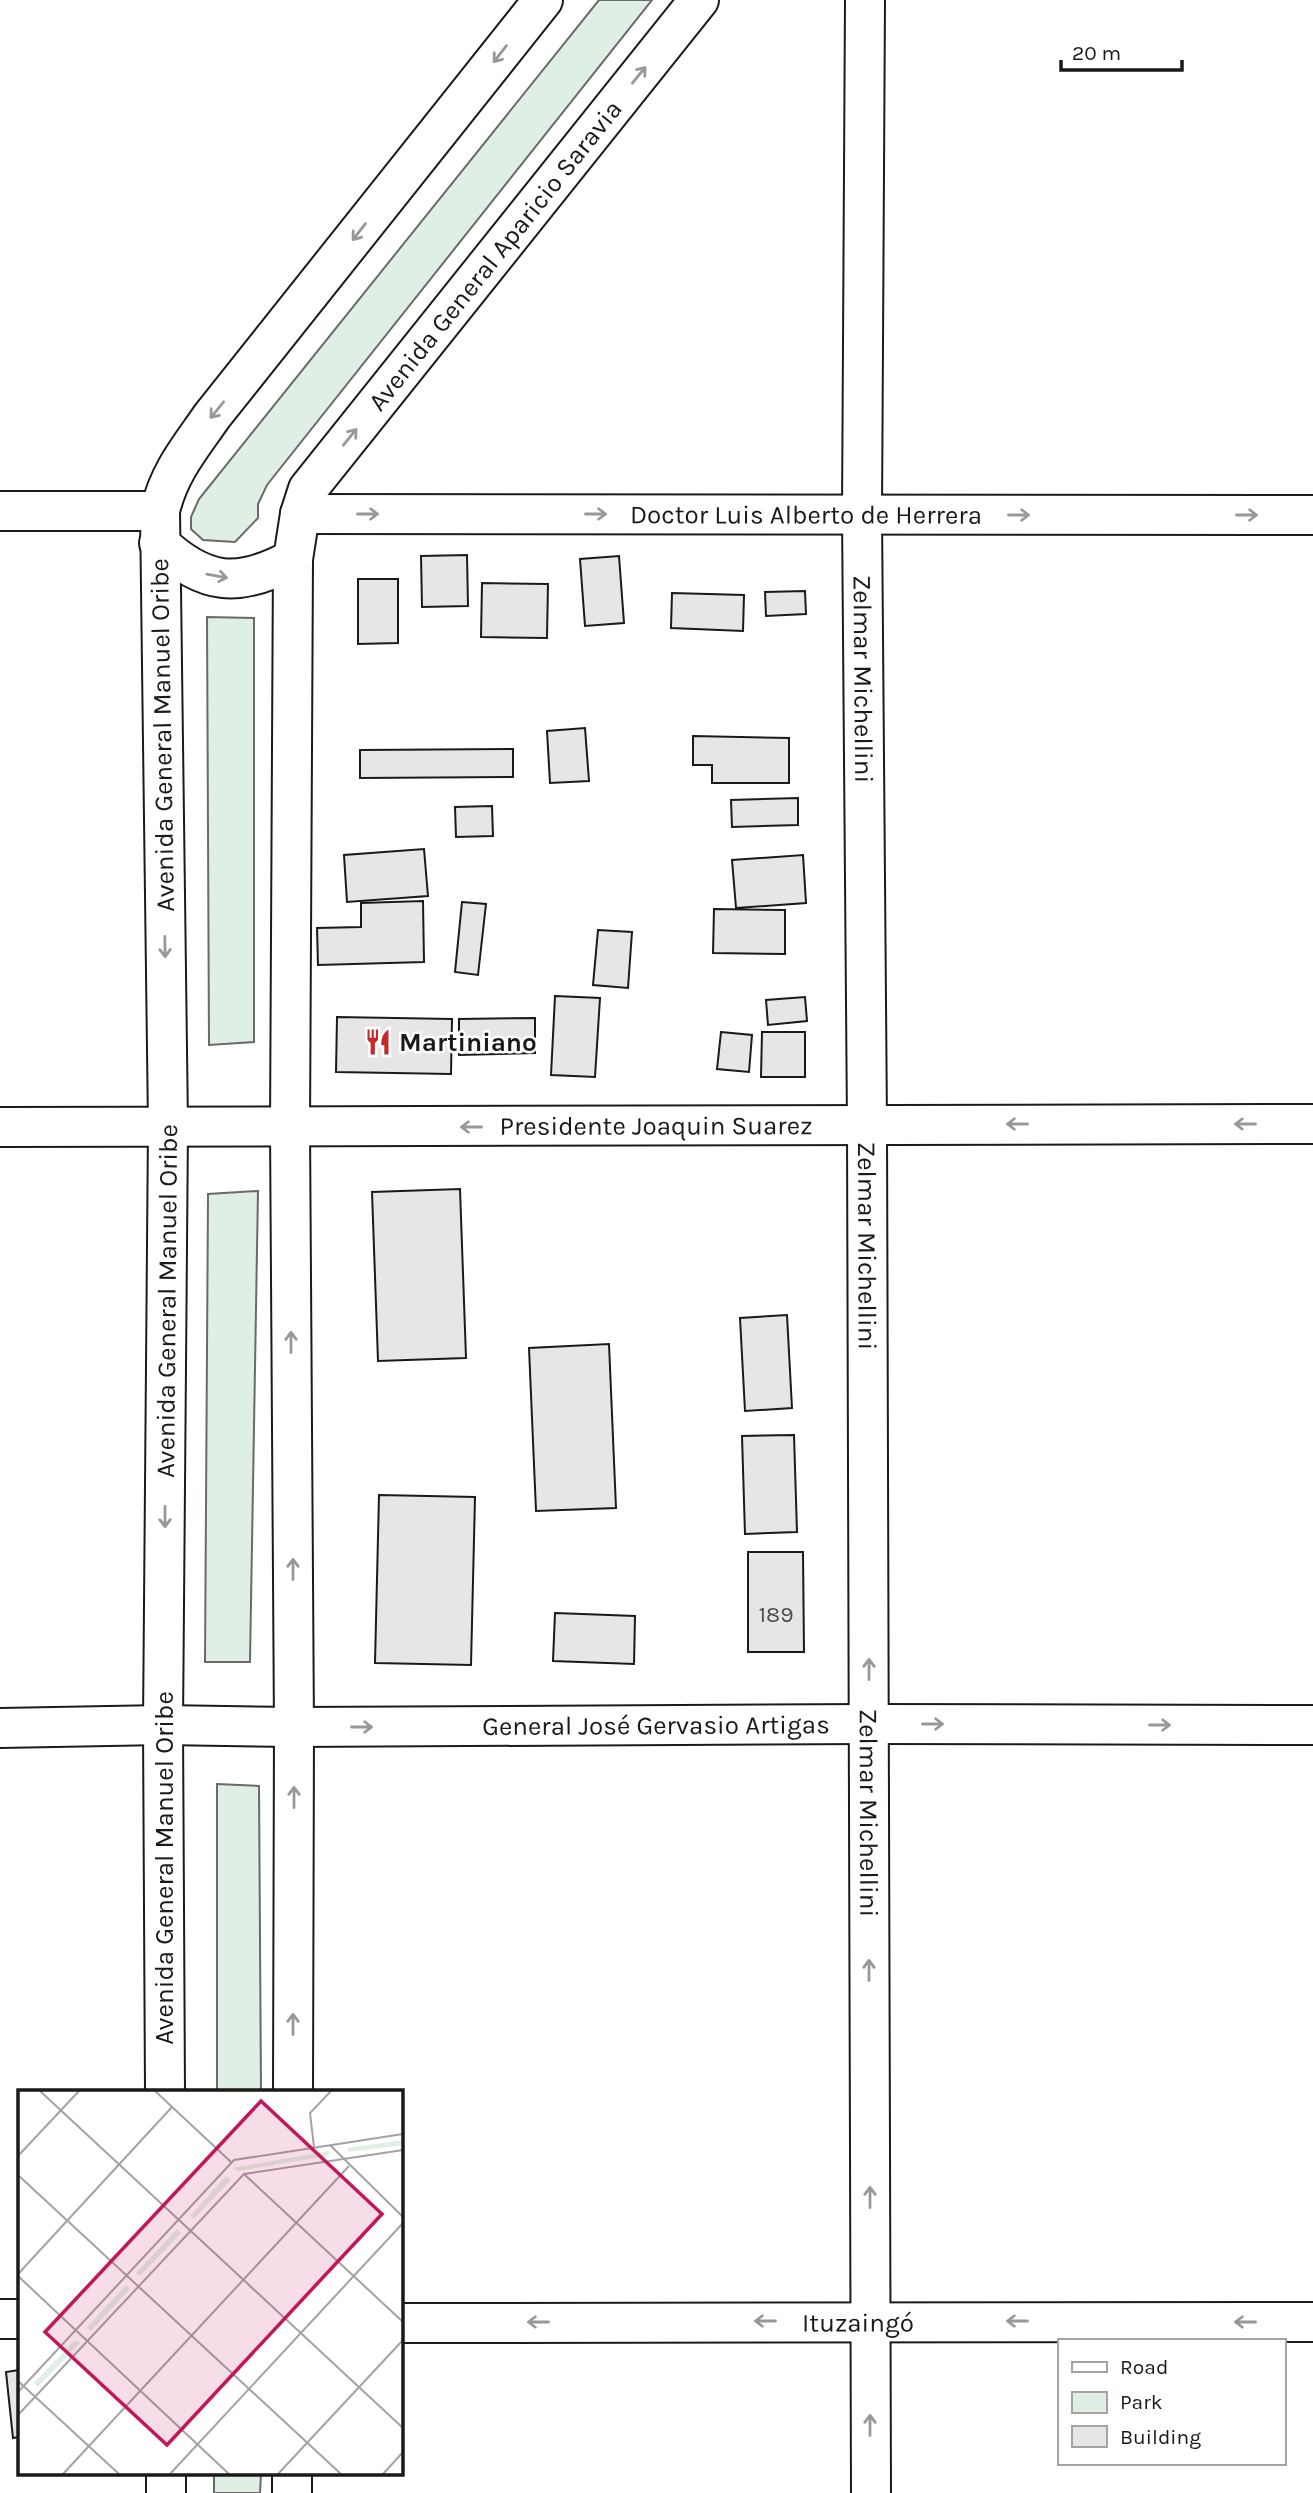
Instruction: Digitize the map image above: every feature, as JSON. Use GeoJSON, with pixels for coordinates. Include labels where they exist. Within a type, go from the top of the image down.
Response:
{"type":"FeatureCollection","features":[{"type":"Feature","properties":{"kind":"street"},"geometry":{"type":"LineString","coordinates":[[293,559],[267,574],[237,580],[208,576],[181,564],[160,527],[165,489],[172,473],[212,415],[542,0]]}},
{"type":"Feature","properties":{"kind":"street","name":"Avenida General Aparicio Saravia"},"geometry":{"type":"LineString","coordinates":[[300,514],[307,489],[699,0]]}},
{"type":"Feature","properties":{"kind":"street","name":"Zelmar Michellini"},"geometry":{"type":"LineString","coordinates":[[865,0],[862,514],[867,1124],[871,2493]]}},
{"type":"Feature","properties":{"kind":"street"},"geometry":{"type":"LineString","coordinates":[[0,511],[160,527]]}},
{"type":"Feature","properties":{"kind":"street"},"geometry":{"type":"LineString","coordinates":[[293,2090],[294,1727],[290,1128],[293,559],[300,514]]}},
{"type":"Feature","properties":{"kind":"street","name":"Doctor Luis Alberto de Herrera"},"geometry":{"type":"LineString","coordinates":[[300,514],[1313,515]]}},
{"type":"Feature","properties":{"kind":"street","name":"Avenida General Manuel Oribe"},"geometry":{"type":"LineString","coordinates":[[160,527],[168,1126],[163,1725],[164,2090]]}},
{"type":"Feature","properties":{"kind":"street","name":"Presidente Joaquin Suarez"},"geometry":{"type":"LineString","coordinates":[[0,1127],[1313,1124]]}},
{"type":"Feature","properties":{"kind":"street","name":"General José Gervasio Artigas"},"geometry":{"type":"LineString","coordinates":[[0,1728],[163,1725],[1313,1725]]}},
{"type":"Feature","properties":{"kind":"street"},"geometry":{"type":"LineString","coordinates":[[0,2319],[18,2319]]}},
{"type":"Feature","properties":{"kind":"street","name":"Ituzaingó"},"geometry":{"type":"LineString","coordinates":[[402,2323],[1313,2322]]}},
{"type":"Feature","properties":{"kind":"green space"},"geometry":{"type":"Polygon","coordinates":[[[599,0],[652,0],[267,485],[258,504],[258,518],[235,542],[203,540],[191,529],[191,517],[199,499],[599,0]]]}},
{"type":"Feature","properties":{"kind":"green space"},"geometry":{"type":"Polygon","coordinates":[[[207,617],[254,618],[254,1042],[209,1045],[207,617]]]}},
{"type":"Feature","properties":{"kind":"green space"},"geometry":{"type":"Polygon","coordinates":[[[258,1191],[250,1662],[205,1662],[208,1194],[258,1191]]]}},
{"type":"Feature","properties":{"kind":"green space"},"geometry":{"type":"Polygon","coordinates":[[[217,1784],[259,1786],[261,2090],[217,2090],[217,1784]]]}},
{"type":"Feature","properties":{"kind":"green space"},"geometry":{"type":"Polygon","coordinates":[[[214,2476],[261,2476],[260,2493],[214,2493],[214,2476]]]}},
{"type":"Feature","properties":{"kind":"building"},"geometry":{"type":"Polygon","coordinates":[[[467,555],[468,606],[422,607],[421,556],[467,555]]]}},
{"type":"Feature","properties":{"kind":"building"},"geometry":{"type":"Polygon","coordinates":[[[619,556],[624,623],[585,626],[580,559],[619,556]]]}},
{"type":"Feature","properties":{"kind":"building"},"geometry":{"type":"Polygon","coordinates":[[[358,579],[398,579],[398,643],[358,644],[358,579]]]}},
{"type":"Feature","properties":{"kind":"building"},"geometry":{"type":"Polygon","coordinates":[[[482,583],[548,584],[547,638],[481,637],[482,583]]]}},
{"type":"Feature","properties":{"kind":"building"},"geometry":{"type":"Polygon","coordinates":[[[805,591],[806,614],[766,616],[765,592],[805,591]]]}},
{"type":"Feature","properties":{"kind":"building"},"geometry":{"type":"Polygon","coordinates":[[[672,593],[744,595],[743,631],[671,628],[672,593]]]}},
{"type":"Feature","properties":{"kind":"building"},"geometry":{"type":"Polygon","coordinates":[[[585,728],[589,781],[550,783],[547,731],[585,728]]]}},
{"type":"Feature","properties":{"kind":"building"},"geometry":{"type":"Polygon","coordinates":[[[693,736],[789,738],[789,783],[712,783],[712,765],[693,765],[693,736]]]}},
{"type":"Feature","properties":{"kind":"building"},"geometry":{"type":"Polygon","coordinates":[[[513,749],[513,777],[360,778],[360,750],[513,749]]]}},
{"type":"Feature","properties":{"kind":"building"},"geometry":{"type":"Polygon","coordinates":[[[798,798],[798,825],[732,827],[731,800],[798,798]]]}},
{"type":"Feature","properties":{"kind":"building"},"geometry":{"type":"Polygon","coordinates":[[[492,806],[493,836],[456,837],[455,807],[492,806]]]}},
{"type":"Feature","properties":{"kind":"building"},"geometry":{"type":"Polygon","coordinates":[[[424,849],[428,896],[347,902],[344,855],[424,849]]]}},
{"type":"Feature","properties":{"kind":"building"},"geometry":{"type":"Polygon","coordinates":[[[803,855],[806,903],[736,908],[732,860],[803,855]]]}},
{"type":"Feature","properties":{"kind":"building"},"geometry":{"type":"Polygon","coordinates":[[[423,901],[424,962],[318,965],[317,928],[361,927],[361,903],[423,901]]]}},
{"type":"Feature","properties":{"kind":"building"},"geometry":{"type":"Polygon","coordinates":[[[462,902],[486,904],[478,975],[455,972],[462,902]]]}},
{"type":"Feature","properties":{"kind":"building"},"geometry":{"type":"Polygon","coordinates":[[[714,909],[785,910],[785,954],[713,953],[714,909]]]}},
{"type":"Feature","properties":{"kind":"building"},"geometry":{"type":"Polygon","coordinates":[[[598,930],[632,932],[628,988],[593,985],[598,930]]]}},
{"type":"Feature","properties":{"kind":"building"},"geometry":{"type":"Polygon","coordinates":[[[555,996],[600,998],[595,1077],[551,1075],[555,996]]]}},
{"type":"Feature","properties":{"kind":"building"},"geometry":{"type":"Polygon","coordinates":[[[805,997],[807,1021],[768,1025],[766,1000],[805,997]]]}},
{"type":"Feature","properties":{"kind":"building"},"geometry":{"type":"Polygon","coordinates":[[[337,1017],[452,1019],[451,1074],[336,1072],[337,1017]]]}},
{"type":"Feature","properties":{"kind":"building"},"geometry":{"type":"Polygon","coordinates":[[[535,1018],[535,1053],[459,1055],[459,1019],[535,1018]]]}},
{"type":"Feature","properties":{"kind":"building"},"geometry":{"type":"Polygon","coordinates":[[[721,1032],[752,1035],[749,1072],[717,1069],[721,1032]]]}},
{"type":"Feature","properties":{"kind":"building"},"geometry":{"type":"Polygon","coordinates":[[[762,1032],[805,1032],[805,1077],[761,1077],[762,1032]]]}},
{"type":"Feature","properties":{"kind":"building"},"geometry":{"type":"Polygon","coordinates":[[[460,1189],[466,1358],[378,1361],[372,1192],[460,1189]]]}},
{"type":"Feature","properties":{"kind":"building"},"geometry":{"type":"Polygon","coordinates":[[[787,1315],[792,1408],[745,1411],[740,1318],[787,1315]]]}},
{"type":"Feature","properties":{"kind":"building"},"geometry":{"type":"Polygon","coordinates":[[[609,1344],[616,1508],[536,1511],[529,1348],[609,1344]]]}},
{"type":"Feature","properties":{"kind":"building"},"geometry":{"type":"Polygon","coordinates":[[[794,1435],[797,1532],[745,1534],[742,1436],[794,1435]]]}},
{"type":"Feature","properties":{"kind":"building"},"geometry":{"type":"Polygon","coordinates":[[[379,1495],[475,1497],[471,1665],[375,1663],[379,1495]]]}},
{"type":"Feature","properties":{"kind":"building"},"geometry":{"type":"Polygon","coordinates":[[[748,1552],[803,1552],[804,1652],[748,1652],[748,1552]]]}},
{"type":"Feature","properties":{"kind":"building"},"geometry":{"type":"Polygon","coordinates":[[[555,1613],[635,1616],[634,1664],[553,1661],[555,1613]]]}},
{"type":"Feature","properties":{"kind":"building"},"geometry":{"type":"Polygon","coordinates":[[[18,2370],[18,2437],[13,2438],[6,2372],[18,2370]]]}},
{"type":"Feature","properties":{"kind":"place","name":"Martiniano"},"geometry":{"type":"Point","coordinates":[378,1042]}}]}
